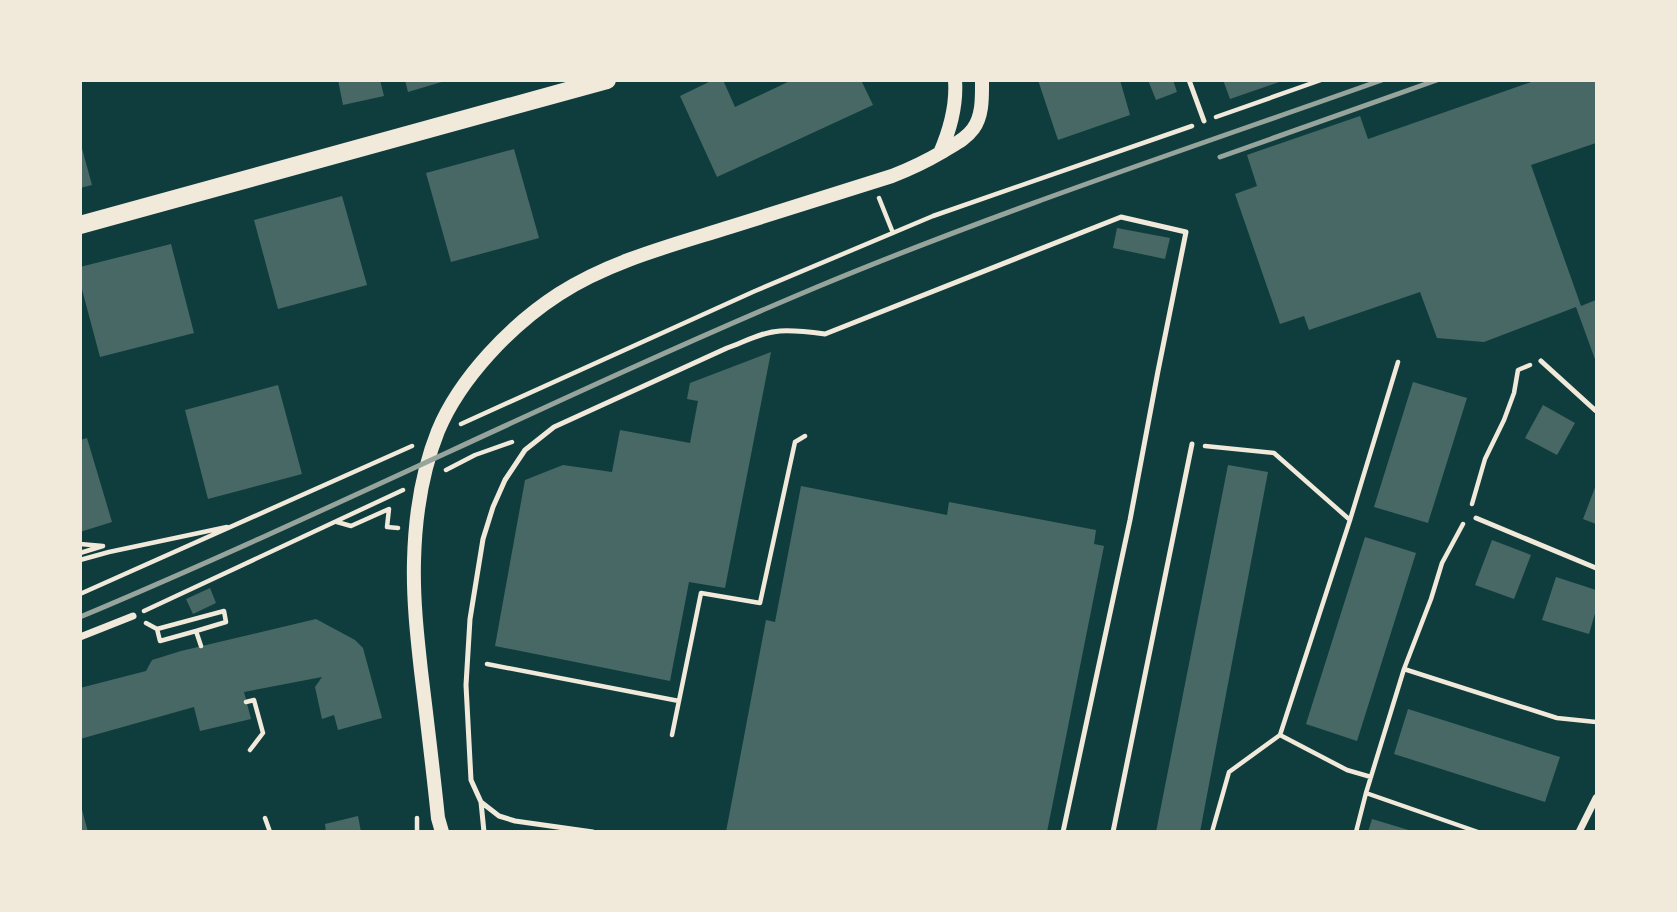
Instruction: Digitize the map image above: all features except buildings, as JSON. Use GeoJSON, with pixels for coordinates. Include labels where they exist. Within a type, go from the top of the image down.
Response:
{"type":"FeatureCollection","features":[{"type":"Feature","properties":{"kind":"main road"},"geometry":{"type":"LineString","coordinates":[[80,225],[607,80]]}},
{"type":"Feature","properties":{"kind":"main road"},"geometry":{"type":"LineString","coordinates":[[940,153],[950,131],[955,80]]}},
{"type":"Feature","properties":{"kind":"main road"},"geometry":{"type":"LineString","coordinates":[[439,827],[415,610],[415,541],[430,452],[439,430],[466,384],[495,348],[525,319],[560,294],[596,275],[665,247],[912,169],[958,144],[974,128],[982,102],[982,80]]}},
{"type":"Feature","properties":{"kind":"street"},"geometry":{"type":"LineString","coordinates":[[80,637],[133,616]]}},
{"type":"Feature","properties":{"kind":"street"},"geometry":{"type":"LineString","coordinates":[[1578,831],[1597,798]]}},
{"type":"Feature","properties":{"kind":"lane"},"geometry":{"type":"LineString","coordinates":[[1189,80],[1204,121]]}},
{"type":"Feature","properties":{"kind":"lane"},"geometry":{"type":"LineString","coordinates":[[484,831],[481,802],[471,780],[466,685],[470,619],[483,539],[493,507],[505,480],[525,450],[554,427],[752,338],[778,331],[825,334],[1121,217],[1186,232],[1127,534],[1063,831]]}},
{"type":"Feature","properties":{"kind":"lane"},"geometry":{"type":"LineString","coordinates":[[1541,361],[1597,411]]}},
{"type":"Feature","properties":{"kind":"lane"},"geometry":{"type":"LineString","coordinates":[[1113,831],[1192,444]]}},
{"type":"Feature","properties":{"kind":"lane"},"geometry":{"type":"LineString","coordinates":[[1476,518],[1597,568]]}},
{"type":"Feature","properties":{"kind":"lane"},"geometry":{"type":"LineString","coordinates":[[481,802],[499,816],[515,821],[593,831]]}},
{"type":"Feature","properties":{"kind":"path"},"geometry":{"type":"LineString","coordinates":[[493,409],[755,291],[893,233],[972,202],[1321,80]]}},
{"type":"Feature","properties":{"kind":"path"},"geometry":{"type":"LineString","coordinates":[[873,182],[893,233]]}},
{"type":"Feature","properties":{"kind":"path"},"geometry":{"type":"LineString","coordinates":[[1356,831],[1404,669],[1442,563],[1468,515],[1485,459],[1514,393],[1518,370],[1541,361]]}},
{"type":"Feature","properties":{"kind":"path"},"geometry":{"type":"LineString","coordinates":[[1212,831],[1229,772],[1280,735],[1398,362]]}},
{"type":"Feature","properties":{"kind":"path"},"geometry":{"type":"LineString","coordinates":[[672,735],[701,593],[760,603],[795,442],[805,436]]}},
{"type":"Feature","properties":{"kind":"path"},"geometry":{"type":"LineString","coordinates":[[475,455],[517,440]]}},
{"type":"Feature","properties":{"kind":"path"},"geometry":{"type":"LineString","coordinates":[[1192,444],[1275,453],[1350,520]]}},
{"type":"Feature","properties":{"kind":"path"},"geometry":{"type":"LineString","coordinates":[[80,594],[394,454]]}},
{"type":"Feature","properties":{"kind":"path"},"geometry":{"type":"LineString","coordinates":[[133,616],[396,494]]}},
{"type":"Feature","properties":{"kind":"path"},"geometry":{"type":"LineString","coordinates":[[335,522],[351,526],[389,509],[387,527]]}},
{"type":"Feature","properties":{"kind":"path"},"geometry":{"type":"LineString","coordinates":[[1468,515],[1476,518]]}},
{"type":"Feature","properties":{"kind":"path"},"geometry":{"type":"LineString","coordinates":[[80,560],[239,524]]}},
{"type":"Feature","properties":{"kind":"path"},"geometry":{"type":"LineString","coordinates":[[80,544],[103,546],[80,552]]}},
{"type":"Feature","properties":{"kind":"path"},"geometry":{"type":"LineString","coordinates":[[224,611],[226,622],[196,631],[160,641],[157,629],[224,611]]}},
{"type":"Feature","properties":{"kind":"path"},"geometry":{"type":"LineString","coordinates":[[196,631],[201,646]]}},
{"type":"Feature","properties":{"kind":"path"},"geometry":{"type":"LineString","coordinates":[[487,664],[679,701]]}},
{"type":"Feature","properties":{"kind":"path"},"geometry":{"type":"LineString","coordinates":[[1404,669],[1557,718],[1597,722]]}},
{"type":"Feature","properties":{"kind":"path"},"geometry":{"type":"LineString","coordinates":[[246,702],[254,700],[263,733],[250,750]]}},
{"type":"Feature","properties":{"kind":"path"},"geometry":{"type":"LineString","coordinates":[[1280,735],[1347,770],[1371,777]]}},
{"type":"Feature","properties":{"kind":"path"},"geometry":{"type":"LineString","coordinates":[[1366,793],[1478,831]]}},
{"type":"Feature","properties":{"kind":"path"},"geometry":{"type":"LineString","coordinates":[[265,818],[270,831]]}},
{"type":"Feature","properties":{"kind":"railway"},"geometry":{"type":"LineString","coordinates":[[80,617],[817,287],[1027,205],[1382,80]]}},
{"type":"Feature","properties":{"kind":"railway"},"geometry":{"type":"LineString","coordinates":[[1220,157],[1437,80]]}}]}
